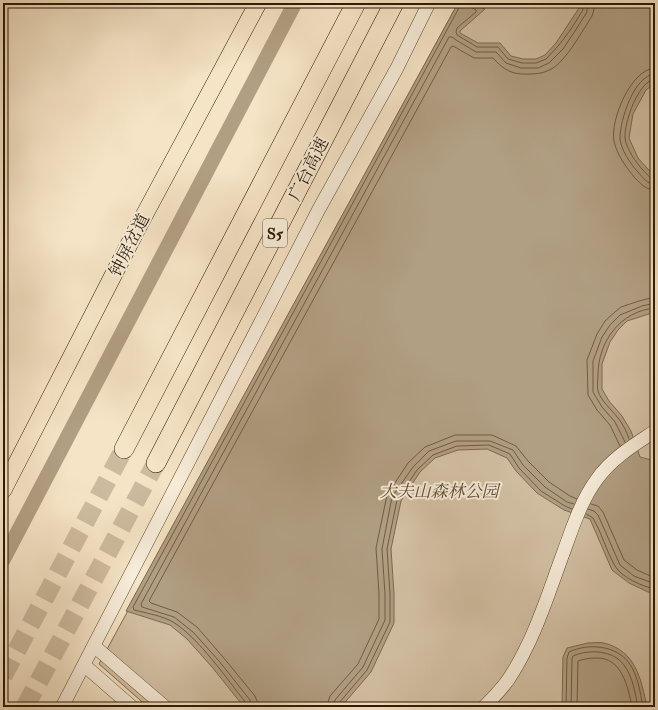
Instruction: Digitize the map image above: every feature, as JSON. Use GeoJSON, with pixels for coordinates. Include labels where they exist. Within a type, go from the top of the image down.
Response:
{"type":"FeatureCollection","features":[{"type":"Feature","properties":{"kind":"highway","name":"广台高速"},"geometry":{"type":"LineString","coordinates":[[124,449],[356,3]]}},
{"type":"Feature","properties":{"kind":"highway","name":"广台高速"},"geometry":{"type":"LineString","coordinates":[[156,463],[394,3]]}},
{"type":"Feature","properties":{"kind":"main road","name":"钟屏岔道"},"geometry":{"type":"LineString","coordinates":[[3,490],[139,224],[258,3]]}},
{"type":"Feature","properties":{"kind":"street"},"geometry":{"type":"LineString","coordinates":[[62,707],[318,208],[397,68],[429,3]]}},
{"type":"Feature","properties":{"kind":"street"},"geometry":{"type":"LineString","coordinates":[[484,707],[509,678],[528,644],[540,617],[574,522],[586,495],[597,479],[613,461],[628,448],[655,431]]}},
{"type":"Feature","properties":{"kind":"street"},"geometry":{"type":"LineString","coordinates":[[94,646],[164,707]]}},
{"type":"Feature","properties":{"kind":"street"},"geometry":{"type":"LineString","coordinates":[[84,665],[132,707]]}},
{"type":"Feature","properties":{"kind":"green space","name":"大夫山森林公园"},"geometry":{"type":"Polygon","coordinates":[[[458,3],[655,3],[655,707],[148,707],[99,664],[458,3]]]}},
{"type":"Feature","properties":{"kind":"water","name":"大夫山森林公园"},"geometry":{"type":"Polygon","coordinates":[[[458,3],[475,5],[485,9],[460,31],[460,33],[478,43],[500,43],[511,56],[523,59],[536,59],[545,55],[556,43],[579,8],[578,3],[655,3],[655,83],[646,90],[633,114],[629,138],[638,158],[655,177],[655,312],[627,321],[618,330],[610,342],[602,364],[602,389],[631,431],[640,457],[655,461],[655,593],[648,592],[629,583],[612,570],[590,519],[564,510],[537,493],[516,471],[507,458],[487,449],[458,450],[435,458],[420,472],[401,501],[391,549],[394,623],[371,672],[341,707],[244,707],[187,639],[170,625],[126,611],[458,3]]]}},
{"type":"Feature","properties":{"kind":"water"},"geometry":{"type":"Polygon","coordinates":[[[588,643],[604,643],[615,647],[630,659],[639,677],[647,707],[562,707],[563,657],[567,648],[588,643]]]}},
{"type":"Feature","properties":{"kind":"waterway"},"geometry":{"type":"LineString","coordinates":[[3,560],[295,3]]}},
{"type":"Feature","properties":{"kind":"tunnel"},"geometry":{"type":"LineString","coordinates":[[3,676],[124,449]]}},
{"type":"Feature","properties":{"kind":"tunnel"},"geometry":{"type":"LineString","coordinates":[[25,707],[156,463]]}}]}
